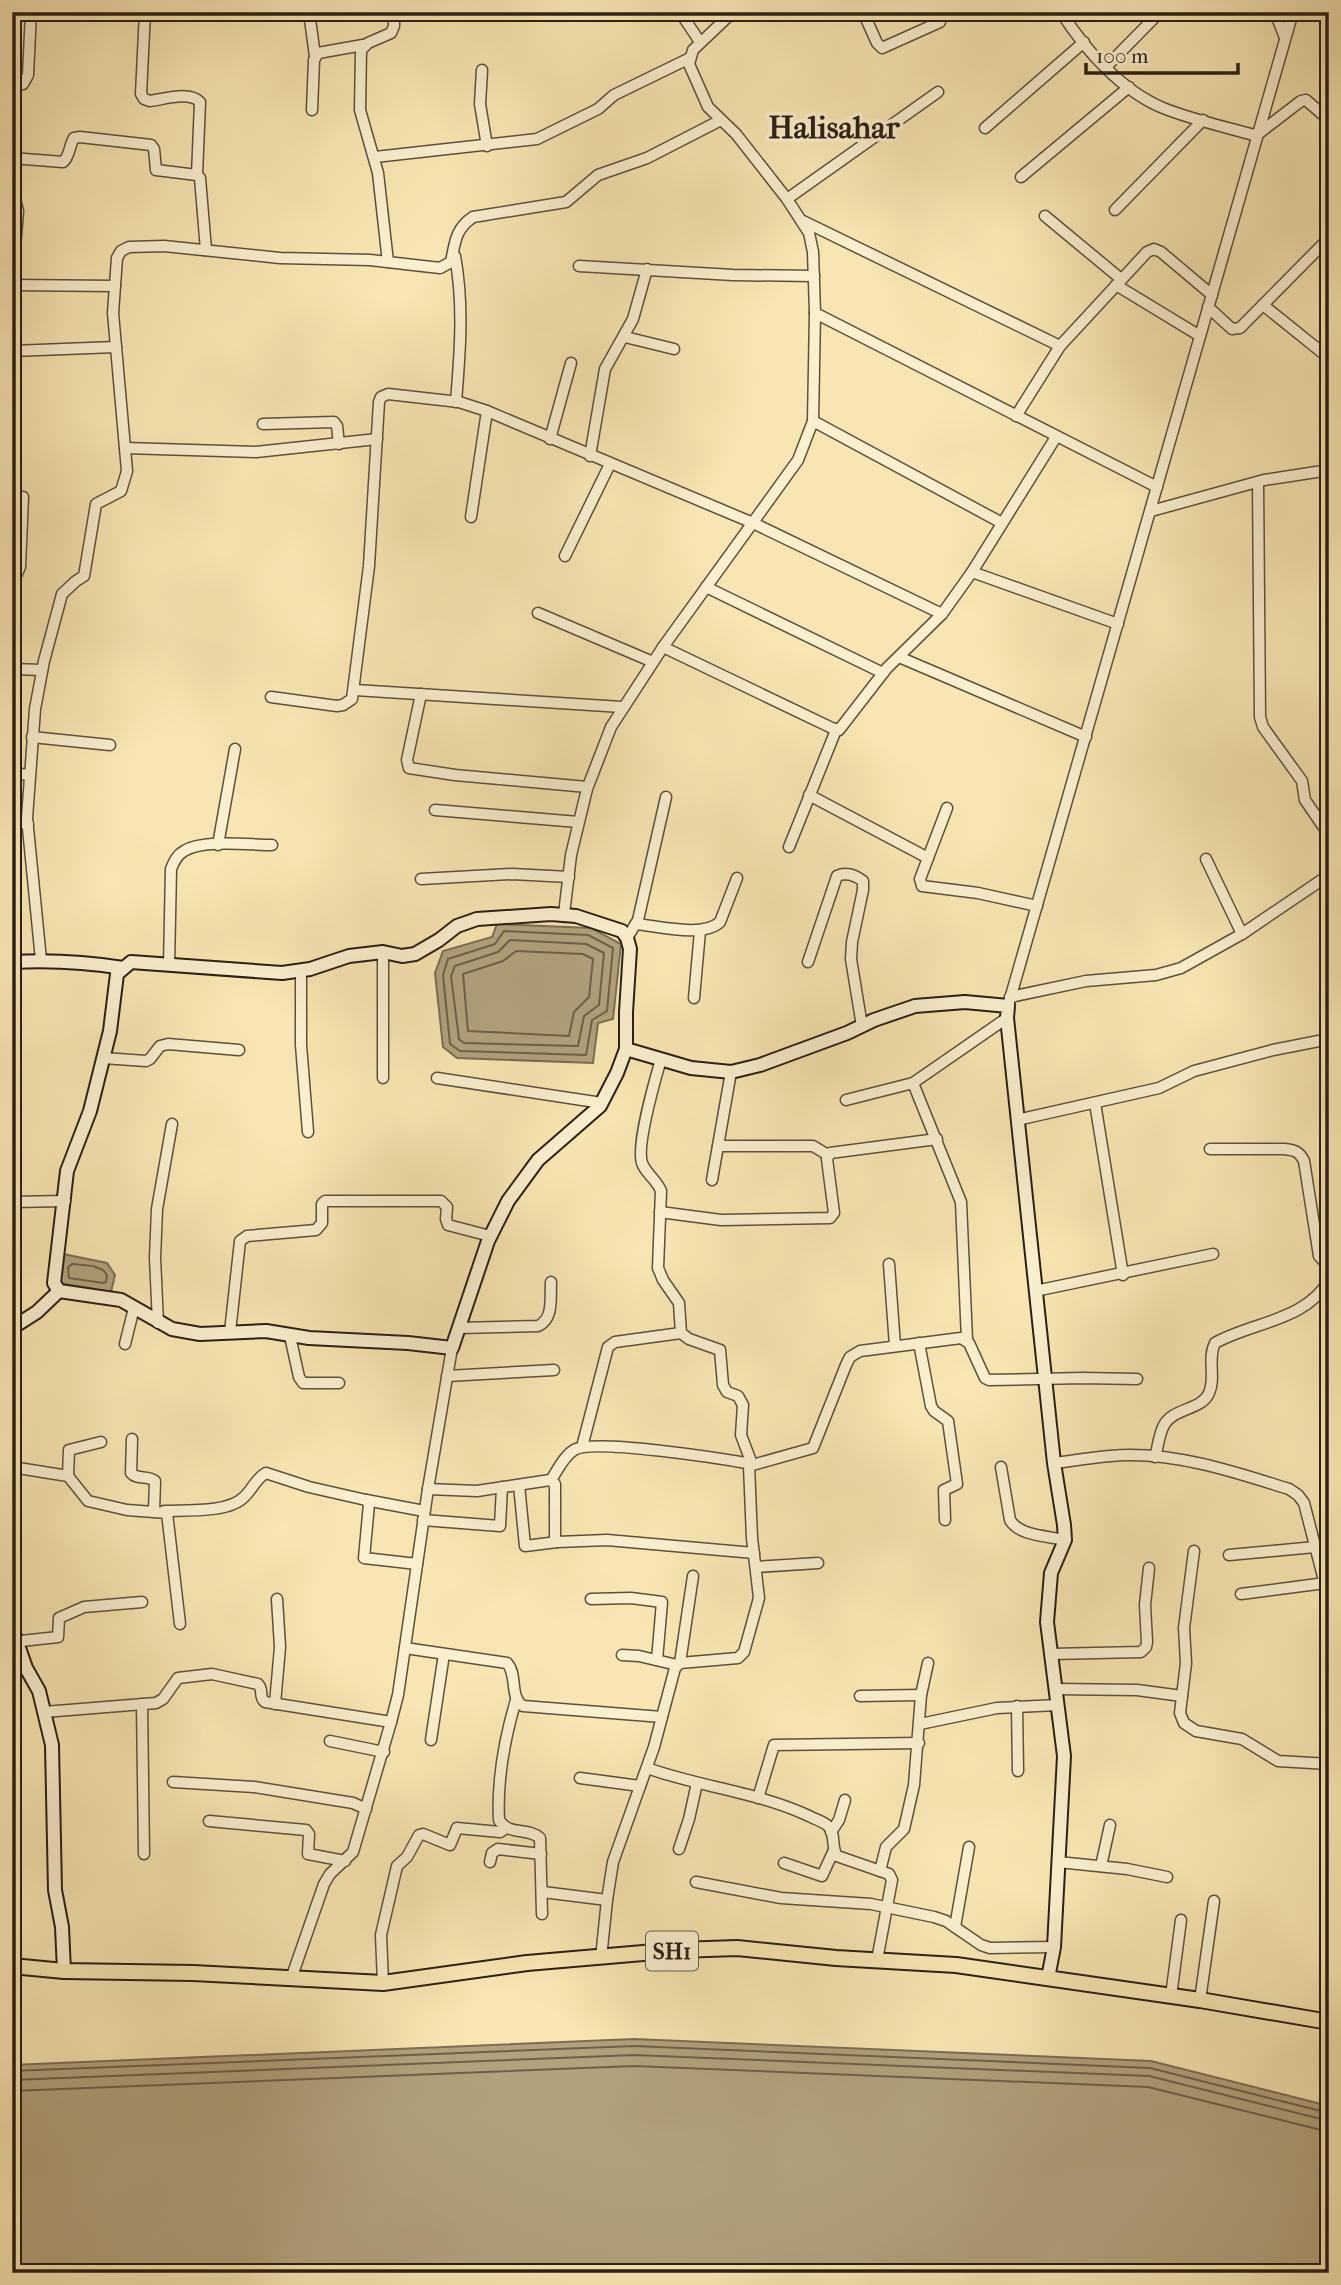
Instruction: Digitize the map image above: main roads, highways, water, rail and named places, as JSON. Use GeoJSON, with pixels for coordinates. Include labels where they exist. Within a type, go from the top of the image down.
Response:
{"type":"FeatureCollection","features":[{"type":"Feature","properties":{"kind":"main road","name":"SH1"},"geometry":{"type":"LineString","coordinates":[[12,1966],[64,1971],[193,1973],[383,1983],[527,1964],[722,1948],[956,1965],[1200,2000],[1329,2022]]}},
{"type":"Feature","properties":{"kind":"water"},"geometry":{"type":"Polygon","coordinates":[[[497,924],[591,928],[621,944],[613,1019],[598,1023],[593,1063],[457,1058],[443,1047],[435,973],[443,951],[492,937],[497,924]]]}},
{"type":"Feature","properties":{"kind":"water"},"geometry":{"type":"Polygon","coordinates":[[[63,1254],[107,1263],[115,1275],[111,1292],[59,1283],[63,1254]]]}},
{"type":"Feature","properties":{"kind":"water"},"geometry":{"type":"Polygon","coordinates":[[[634,2039],[1151,2061],[1329,2106],[1329,2273],[12,2273],[12,2065],[634,2039]]]}},
{"type":"Feature","properties":{"kind":"district","name":"Halisahar"},"geometry":{"type":"Point","coordinates":[834,127]}}]}
